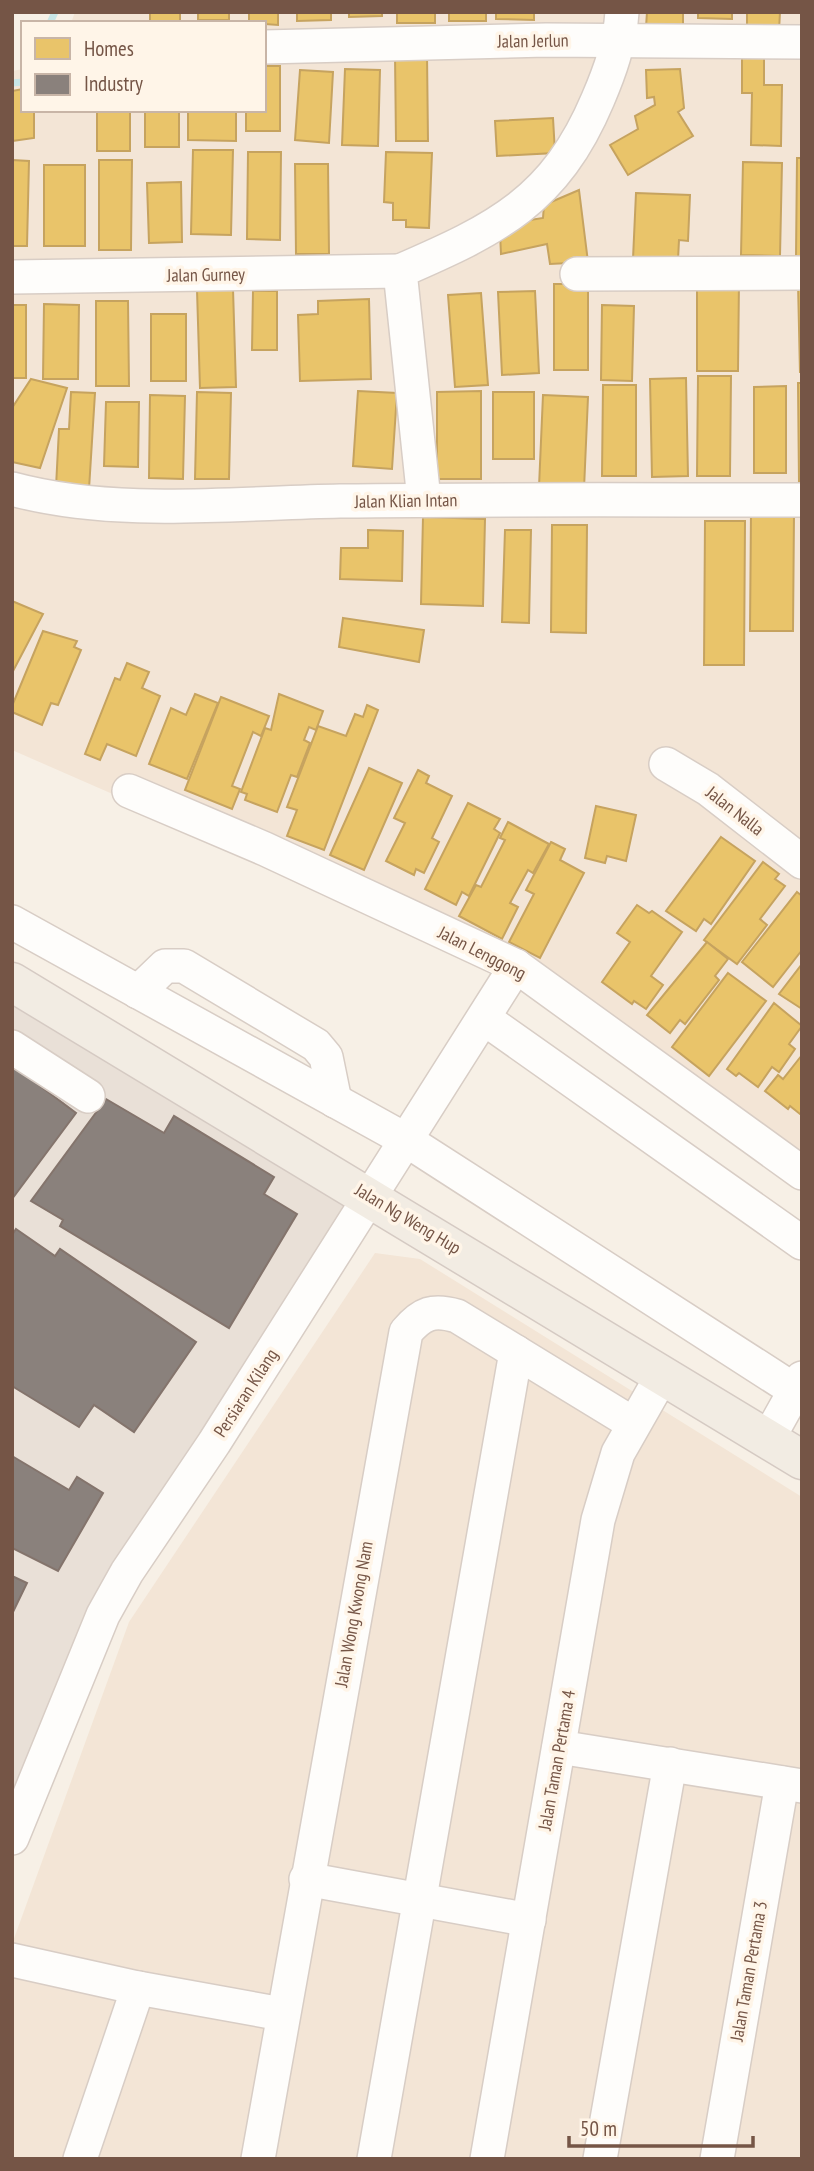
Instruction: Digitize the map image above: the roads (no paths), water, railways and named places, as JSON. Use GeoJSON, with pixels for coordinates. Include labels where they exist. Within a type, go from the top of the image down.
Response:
{"type":"FeatureCollection","features":[{"type":"Feature","properties":{"kind":"main road","name":"Jalan Ng Weng Hup"},"geometry":{"type":"LineString","coordinates":[[12,982],[370,1196],[802,1460]]}},
{"type":"Feature","properties":{"kind":"street","name":"Jalan Jerlun"},"geometry":{"type":"LineString","coordinates":[[266,47],[621,26],[802,43]]}},
{"type":"Feature","properties":{"kind":"street"},"geometry":{"type":"LineString","coordinates":[[424,500],[400,271],[454,247],[502,221],[536,197],[582,137],[621,26]]}},
{"type":"Feature","properties":{"kind":"street","name":"Jalan Gurney"},"geometry":{"type":"LineString","coordinates":[[12,277],[400,271]]}},
{"type":"Feature","properties":{"kind":"street"},"geometry":{"type":"LineString","coordinates":[[577,274],[802,273]]}},
{"type":"Feature","properties":{"kind":"street","name":"Jalan Klian Intan"},"geometry":{"type":"LineString","coordinates":[[12,489],[60,500],[120,505],[424,500],[802,500]]}},
{"type":"Feature","properties":{"kind":"street","name":"Jalan Nalla"},"geometry":{"type":"LineString","coordinates":[[666,764],[708,789],[802,862]]}},
{"type":"Feature","properties":{"kind":"street","name":"Jalan Lenggong"},"geometry":{"type":"LineString","coordinates":[[129,791],[265,849],[516,966],[802,1172]]}},
{"type":"Feature","properties":{"kind":"street"},"geometry":{"type":"LineString","coordinates":[[12,922],[406,1140],[799,1388],[768,1439]]}},
{"type":"Feature","properties":{"kind":"street"},"geometry":{"type":"LineString","coordinates":[[138,992],[165,966],[184,966],[316,1045],[326,1057],[335,1101]]}},
{"type":"Feature","properties":{"kind":"street","name":"Persiaran Kilang"},"geometry":{"type":"LineString","coordinates":[[12,1838],[103,1615],[127,1572],[485,1019],[516,966]]}},
{"type":"Feature","properties":{"kind":"street"},"geometry":{"type":"LineString","coordinates":[[485,1019],[802,1243]]}},
{"type":"Feature","properties":{"kind":"street"},"geometry":{"type":"LineString","coordinates":[[12,1047],[88,1096]]}},
{"type":"Feature","properties":{"kind":"street","name":"Jalan Wong Kwong Nam"},"geometry":{"type":"LineString","coordinates":[[258,2159],[406,1332],[419,1316],[437,1311],[457,1316],[632,1423]]}},
{"type":"Feature","properties":{"kind":"street"},"geometry":{"type":"LineString","coordinates":[[373,2159],[516,1352]]}},
{"type":"Feature","properties":{"kind":"street","name":"Jalan Taman Pertama 4"},"geometry":{"type":"LineString","coordinates":[[488,2159],[598,1520],[608,1479],[632,1423],[663,1374]]}},
{"type":"Feature","properties":{"kind":"street"},"geometry":{"type":"LineString","coordinates":[[559,1747],[792,1784]]}},
{"type":"Feature","properties":{"kind":"street"},"geometry":{"type":"LineString","coordinates":[[600,2159],[670,1764]]}},
{"type":"Feature","properties":{"kind":"street","name":"Jalan Taman Pertama 3"},"geometry":{"type":"LineString","coordinates":[[717,2159],[792,1784]]}},
{"type":"Feature","properties":{"kind":"street"},"geometry":{"type":"LineString","coordinates":[[306,1879],[529,1920]]}},
{"type":"Feature","properties":{"kind":"street"},"geometry":{"type":"LineString","coordinates":[[13,1964],[282,2014]]}},
{"type":"Feature","properties":{"kind":"street"},"geometry":{"type":"LineString","coordinates":[[80,2159],[138,1988]]}},
{"type":"Feature","properties":{"kind":"waterway"},"geometry":{"type":"LineString","coordinates":[[51,21],[55,12]]}},
{"type":"Feature","properties":{"kind":"waterway"},"geometry":{"type":"LineString","coordinates":[[12,83],[21,82]]}}]}
